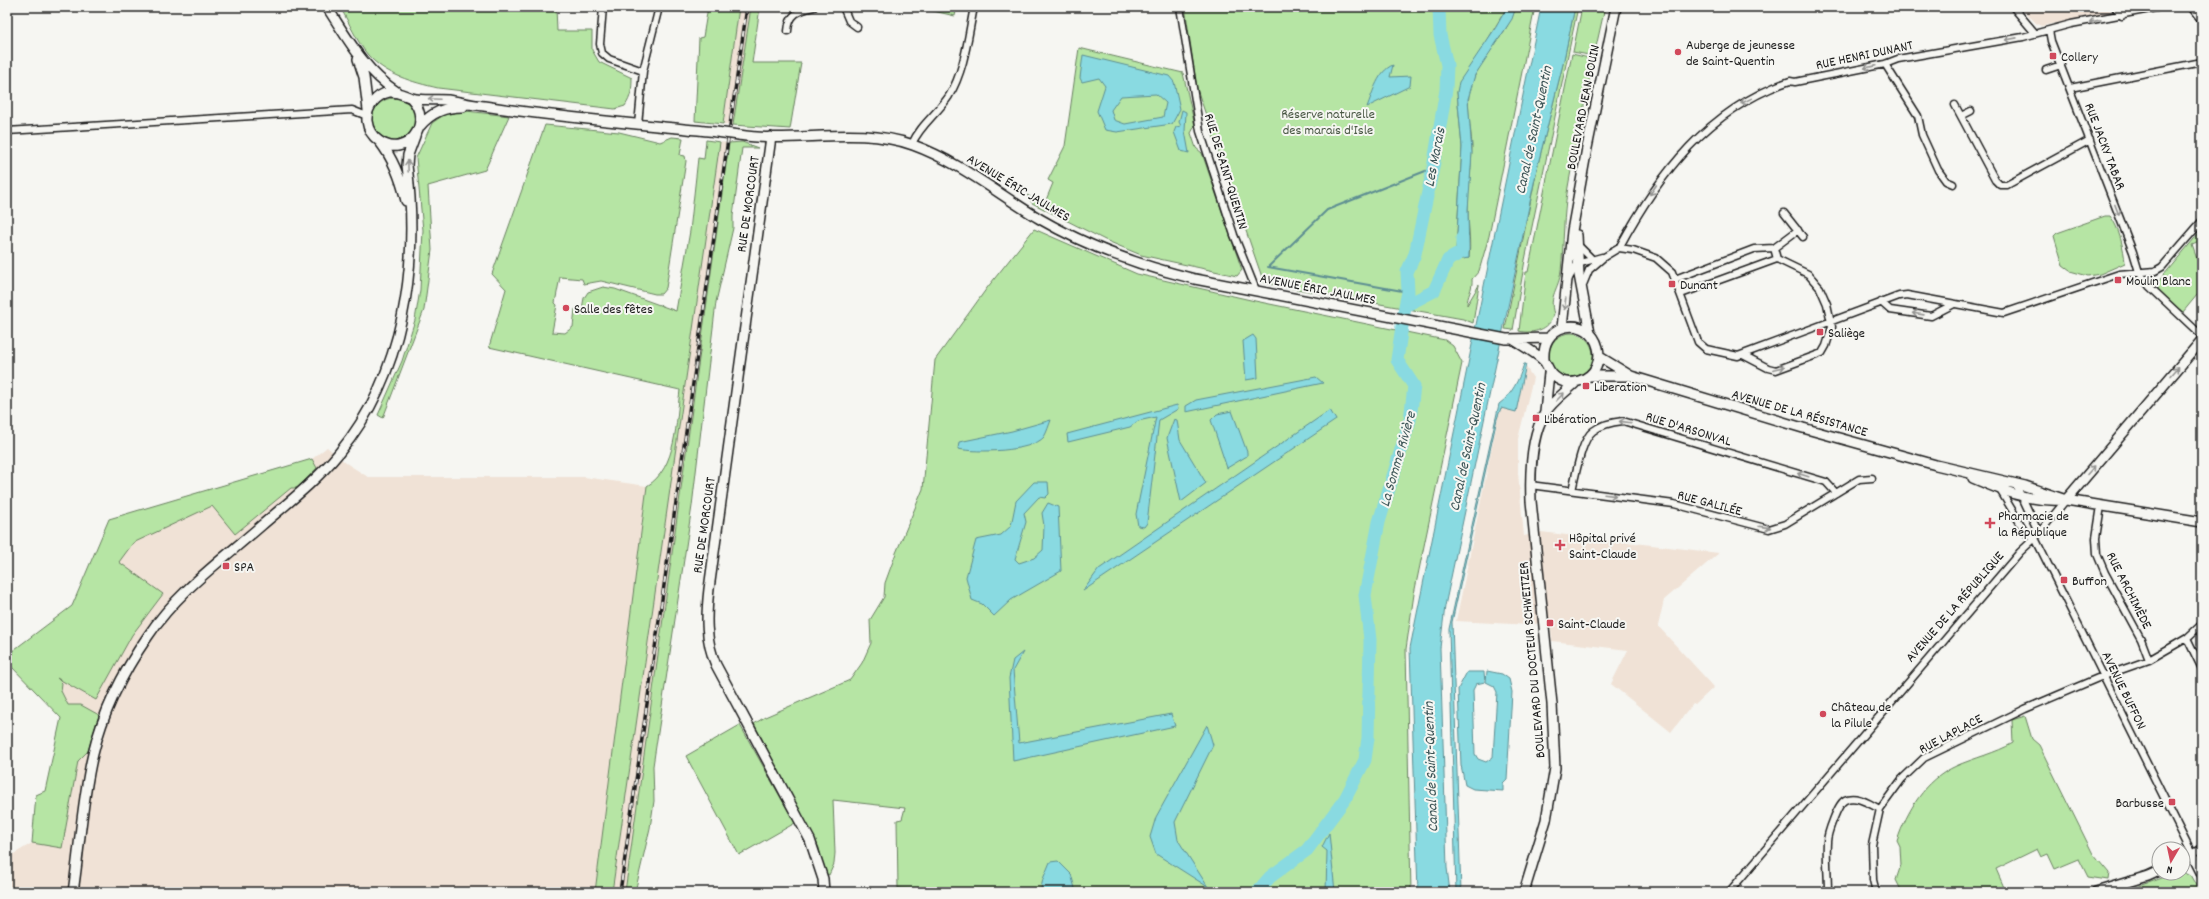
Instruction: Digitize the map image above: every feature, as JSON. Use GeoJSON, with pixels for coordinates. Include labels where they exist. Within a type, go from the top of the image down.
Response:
{"type":"FeatureCollection","features":[{"type":"Feature","properties":{"kind":"street"},"geometry":{"type":"LineString","coordinates":[[327,7],[351,45],[381,81],[397,92],[411,98],[449,100],[484,106]]}},
{"type":"Feature","properties":{"kind":"street"},"geometry":{"type":"LineString","coordinates":[[602,7],[600,44],[602,53],[609,59],[643,71]]}},
{"type":"Feature","properties":{"kind":"street"},"geometry":{"type":"LineString","coordinates":[[638,125],[643,71],[653,37],[659,7]]}},
{"type":"Feature","properties":{"kind":"street"},"geometry":{"type":"LineString","coordinates":[[788,31],[789,22],[794,14],[804,9],[814,7]]}},
{"type":"Feature","properties":{"kind":"street"},"geometry":{"type":"LineString","coordinates":[[843,7],[849,21],[857,27]]}},
{"type":"Feature","properties":{"kind":"street"},"geometry":{"type":"LineString","coordinates":[[912,144],[918,132],[941,107],[957,80],[974,7]]}},
{"type":"Feature","properties":{"kind":"street","name":"RUE DE SAINT-QUENTIN"},"geometry":{"type":"LineString","coordinates":[[1180,7],[1200,131],[1234,235],[1256,290]]}},
{"type":"Feature","properties":{"kind":"street","name":"BOULEVARD JEAN BOUIN"},"geometry":{"type":"LineString","coordinates":[[1576,213],[1587,148],[1616,7]]}},
{"type":"Feature","properties":{"kind":"street"},"geometry":{"type":"LineString","coordinates":[[2013,7],[2035,33]]}},
{"type":"Feature","properties":{"kind":"street"},"geometry":{"type":"LineString","coordinates":[[2115,7],[2122,16]]}},
{"type":"Feature","properties":{"kind":"street","name":"RUE HENRI DUNANT"},"geometry":{"type":"LineString","coordinates":[[1619,248],[1639,211],[1661,179],[1700,135],[1741,103],[1762,91],[1790,81],[1795,82],[1885,64],[1898,59],[1967,48],[2161,7]]}},
{"type":"Feature","properties":{"kind":"street"},"geometry":{"type":"LineString","coordinates":[[2191,7],[2202,21]]}},
{"type":"Feature","properties":{"kind":"street","name":"RUE JACKY TABAR"},"geometry":{"type":"LineString","coordinates":[[2049,30],[2051,41],[2133,252],[2139,272],[2148,286],[2202,336]]}},
{"type":"Feature","properties":{"kind":"street"},"geometry":{"type":"LineString","coordinates":[[351,45],[364,77],[371,133],[379,141],[392,160],[402,185],[411,233]]}},
{"type":"Feature","properties":{"kind":"street"},"geometry":{"type":"LineString","coordinates":[[2070,88],[2202,62]]}},
{"type":"Feature","properties":{"kind":"street"},"geometry":{"type":"LineString","coordinates":[[1885,64],[1918,116],[1922,135],[1938,170],[1946,181],[1953,184]]}},
{"type":"Feature","properties":{"kind":"street"},"geometry":{"type":"LineString","coordinates":[[2046,70],[2061,65]]}},
{"type":"Feature","properties":{"kind":"street"},"geometry":{"type":"LineString","coordinates":[[368,113],[380,96],[397,92]]}},
{"type":"Feature","properties":{"kind":"street"},"geometry":{"type":"LineString","coordinates":[[411,98],[420,110],[420,126]]}},
{"type":"Feature","properties":{"kind":"street"},"geometry":{"type":"LineString","coordinates":[[1955,105],[1995,180],[2004,186],[2036,171],[2090,140]]}},
{"type":"Feature","properties":{"kind":"street"},"geometry":{"type":"LineString","coordinates":[[73,892],[88,778],[98,737],[114,694],[148,635],[189,586],[313,480],[340,452],[354,432],[375,396],[388,365],[399,331],[408,292],[411,233],[407,165],[408,155],[415,136],[420,126],[429,116],[451,107],[484,106]]}},
{"type":"Feature","properties":{"kind":"street","name":"AVENUE ÉRIC JAULMES"},"geometry":{"type":"LineString","coordinates":[[484,106],[638,125],[739,135],[770,137],[858,135],[912,144],[963,168],[1041,220],[1120,257],[1151,268],[1180,276],[1510,340]]}},
{"type":"Feature","properties":{"kind":"street"},"geometry":{"type":"LineString","coordinates":[[7,131],[352,110],[368,113]]}},
{"type":"Feature","properties":{"kind":"street"},"geometry":{"type":"LineString","coordinates":[[1961,116],[1971,111]]}},
{"type":"Feature","properties":{"kind":"street"},"geometry":{"type":"LineString","coordinates":[[379,141],[396,146],[406,143],[415,136]]}},
{"type":"Feature","properties":{"kind":"street","name":"RUE DE MORCOURT"},"geometry":{"type":"LineString","coordinates":[[770,137],[710,581],[706,627],[711,655],[810,840],[823,879],[824,892]]}},
{"type":"Feature","properties":{"kind":"street"},"geometry":{"type":"LineString","coordinates":[[1576,213],[1577,264],[1590,333]]}},
{"type":"Feature","properties":{"kind":"street"},"geometry":{"type":"LineString","coordinates":[[1562,328],[1572,231],[1576,213]]}},
{"type":"Feature","properties":{"kind":"street"},"geometry":{"type":"LineString","coordinates":[[1784,213],[1803,237]]}},
{"type":"Feature","properties":{"kind":"street"},"geometry":{"type":"LineString","coordinates":[[1582,289],[1589,270],[1604,257],[1619,248],[1633,250],[1656,258],[1672,272],[1698,342],[1706,349],[1738,356],[1881,302],[1907,295],[2004,313],[2119,274],[2155,271],[2162,267],[2202,221]]}},
{"type":"Feature","properties":{"kind":"street"},"geometry":{"type":"LineString","coordinates":[[1675,279],[1754,249],[1774,248],[1798,230]]}},
{"type":"Feature","properties":{"kind":"street"},"geometry":{"type":"LineString","coordinates":[[1577,244],[1592,259]]}},
{"type":"Feature","properties":{"kind":"street"},"geometry":{"type":"LineString","coordinates":[[1774,248],[1777,259]]}},
{"type":"Feature","properties":{"kind":"street"},"geometry":{"type":"LineString","coordinates":[[1568,281],[1577,264],[1604,257]]}},
{"type":"Feature","properties":{"kind":"street"},"geometry":{"type":"LineString","coordinates":[[1681,294],[1777,259],[1808,274],[1815,281],[1827,304],[1832,331],[1822,353],[1776,370],[1768,368],[1743,355]]}},
{"type":"Feature","properties":{"kind":"street"},"geometry":{"type":"LineString","coordinates":[[1881,302],[1890,310],[1931,316],[1954,304]]}},
{"type":"Feature","properties":{"kind":"street"},"geometry":{"type":"LineString","coordinates":[[1510,340],[1548,338],[1562,328],[1577,327],[1590,333],[1596,340],[1600,357],[1598,364],[1590,376]]}},
{"type":"Feature","properties":{"kind":"street"},"geometry":{"type":"LineString","coordinates":[[1548,338],[1543,352],[1544,360],[1549,373],[1559,380],[1576,382]]}},
{"type":"Feature","properties":{"kind":"street"},"geometry":{"type":"LineString","coordinates":[[1510,340],[1544,360]]}},
{"type":"Feature","properties":{"kind":"street","name":"AVENUE DE LA RÉPUBLIQUE"},"geometry":{"type":"LineString","coordinates":[[1729,892],[2020,552],[2035,538],[2202,340]]}},
{"type":"Feature","properties":{"kind":"street"},"geometry":{"type":"LineString","coordinates":[[1600,357],[1631,376]]}},
{"type":"Feature","properties":{"kind":"street","name":"BOULEVARD DU DOCTEUR SCHWEITZER"},"geometry":{"type":"LineString","coordinates":[[1524,892],[1549,808],[1555,768],[1552,704],[1534,541],[1530,485],[1535,444],[1545,412],[1549,373]]}},
{"type":"Feature","properties":{"kind":"street"},"geometry":{"type":"LineString","coordinates":[[1545,412],[1576,382],[1590,376],[1631,376]]}},
{"type":"Feature","properties":{"kind":"street","name":"AVENUE DE LA RÉSISTANCE"},"geometry":{"type":"LineString","coordinates":[[1631,376],[1803,428],[1961,472],[2016,484],[2066,500]]}},
{"type":"Feature","properties":{"kind":"street","name":"RUE D'ARSONVAL"},"geometry":{"type":"LineString","coordinates":[[1572,490],[1584,445],[1592,431],[1606,423],[1623,421],[1826,482],[1836,493]]}},
{"type":"Feature","properties":{"kind":"street","name":"AVENUE DE LA RÉSISTANCE"},"geometry":{"type":"LineString","coordinates":[[1961,472],[2000,490],[2022,497],[2050,501],[2066,500]]}},
{"type":"Feature","properties":{"kind":"street","name":"RUE GALILÉE"},"geometry":{"type":"LineString","coordinates":[[1530,485],[1674,504],[1769,529],[1785,524],[1859,478],[1872,478]]}},
{"type":"Feature","properties":{"kind":"street","name":"AVENUE BUFFON"},"geometry":{"type":"LineString","coordinates":[[2016,484],[2036,527],[2035,538],[2192,854]]}},
{"type":"Feature","properties":{"kind":"street","name":"AVENUE BUFFON"},"geometry":{"type":"LineString","coordinates":[[2000,490],[2026,533],[2035,538]]}},
{"type":"Feature","properties":{"kind":"street"},"geometry":{"type":"LineString","coordinates":[[2066,500],[2202,522]]}},
{"type":"Feature","properties":{"kind":"street","name":"RUE ARCHIMÈDE"},"geometry":{"type":"LineString","coordinates":[[2102,506],[2096,538],[2097,554],[2105,573],[2141,639],[2149,660]]}},
{"type":"Feature","properties":{"kind":"street","name":"RUE LAPLACE"},"geometry":{"type":"LineString","coordinates":[[1876,892],[1873,880],[1872,844],[1880,809],[1902,779],[1924,758],[1999,721],[2104,676],[2149,660],[2187,638],[2202,624]]}},
{"type":"Feature","properties":{"kind":"street"},"geometry":{"type":"LineString","coordinates":[[2187,638],[2202,669]]}},
{"type":"Feature","properties":{"kind":"street"},"geometry":{"type":"LineString","coordinates":[[1828,892],[1827,840],[1839,806],[1845,800],[1852,798],[1860,799],[1880,809]]}},
{"type":"Feature","properties":{"kind":"street"},"geometry":{"type":"LineString","coordinates":[[2202,847],[2192,854],[2202,874]]}},
{"type":"Feature","properties":{"kind":"street"},"geometry":{"type":"LineString","coordinates":[[2096,892],[2151,874]]}},
{"type":"Feature","properties":{"kind":"shaded area"},"geometry":{"type":"Polygon","coordinates":[[[739,7],[751,7],[733,125],[723,124],[739,7]]]}},
{"type":"Feature","properties":{"kind":"shaded area"},"geometry":{"type":"Polygon","coordinates":[[[2020,7],[2111,8],[2110,13],[2041,26],[2037,24],[2020,7]]]}},
{"type":"Feature","properties":{"kind":"shaded area"},"geometry":{"type":"Polygon","coordinates":[[[720,142],[729,143],[630,864],[625,892],[612,892],[720,142]]]}},
{"type":"Feature","properties":{"kind":"shaded area","name":"Hôpital privé Saint-Claude"},"geometry":{"type":"Polygon","coordinates":[[[1526,367],[1533,378],[1518,439],[1518,473],[1524,536],[1541,532],[1719,553],[1664,600],[1658,626],[1714,687],[1695,705],[1693,704],[1671,732],[1611,684],[1628,650],[1552,641],[1550,618],[1533,625],[1456,621],[1500,408],[1516,411],[1526,367]]]}},
{"type":"Feature","properties":{"kind":"shaded area"},"geometry":{"type":"Polygon","coordinates":[[[327,447],[346,463],[368,477],[584,477],[647,486],[595,892],[7,892],[7,858],[32,843],[36,795],[45,791],[61,718],[11,666],[7,655],[72,606],[109,519],[312,459],[327,447]]]}},
{"type":"Feature","properties":{"kind":"green space"},"geometry":{"type":"Polygon","coordinates":[[[340,7],[556,7],[557,31],[592,31],[592,50],[599,62],[632,78],[630,96],[625,106],[615,109],[438,88],[419,83],[391,73],[375,62],[360,44],[340,7]]]}},
{"type":"Feature","properties":{"kind":"green space"},"geometry":{"type":"Polygon","coordinates":[[[708,7],[739,7],[723,124],[695,121],[699,38],[703,37],[708,7]]]}},
{"type":"Feature","properties":{"kind":"green space"},"geometry":{"type":"Polygon","coordinates":[[[751,7],[760,7],[752,63],[801,63],[790,129],[733,125],[751,7]]]}},
{"type":"Feature","properties":{"kind":"green space"},"geometry":{"type":"Polygon","coordinates":[[[916,7],[957,7],[955,16],[916,7]]]}},
{"type":"Feature","properties":{"kind":"green space","name":"Réserve naturelle des marais d'Isle"},"geometry":{"type":"Polygon","coordinates":[[[1185,7],[1507,7],[1457,92],[1462,147],[1456,251],[1462,259],[1469,258],[1470,252],[1468,202],[1472,146],[1469,110],[1470,89],[1479,67],[1506,28],[1516,7],[1535,7],[1489,236],[1479,271],[1472,279],[1472,286],[1467,302],[1467,305],[1479,285],[1473,323],[1463,319],[1264,283],[1197,89],[1185,7]]]}},
{"type":"Feature","properties":{"kind":"green space"},"geometry":{"type":"Polygon","coordinates":[[[1575,7],[1578,7],[1525,260],[1513,330],[1505,329],[1538,164],[1563,64],[1575,7]]]}},
{"type":"Feature","properties":{"kind":"green space"},"geometry":{"type":"Polygon","coordinates":[[[1582,7],[1605,7],[1594,56],[1573,52],[1582,7]]]}},
{"type":"Feature","properties":{"kind":"green space"},"geometry":{"type":"Polygon","coordinates":[[[1079,48],[1183,73],[1195,126],[1191,133],[1196,148],[1202,153],[1242,270],[1237,276],[1141,255],[1105,240],[1032,203],[1027,195],[1044,205],[1053,183],[1048,180],[1065,146],[1079,48]]]}},
{"type":"Feature","properties":{"kind":"green space"},"geometry":{"type":"Polygon","coordinates":[[[1572,54],[1593,59],[1566,198],[1561,271],[1552,302],[1554,314],[1547,326],[1542,329],[1533,332],[1523,332],[1519,331],[1526,272],[1528,272],[1572,54]]]}},
{"type":"Feature","properties":{"kind":"green space"},"geometry":{"type":"Polygon","coordinates":[[[398,98],[403,99],[410,104],[415,111],[415,129],[410,136],[403,141],[390,142],[385,141],[378,136],[373,129],[372,116],[373,111],[378,104],[385,99],[398,98]]]}},
{"type":"Feature","properties":{"kind":"green space"},"geometry":{"type":"Polygon","coordinates":[[[466,111],[509,116],[485,170],[428,186],[432,250],[424,310],[383,418],[378,415],[402,361],[415,320],[420,290],[423,230],[416,158],[432,123],[445,114],[466,111]]]}},
{"type":"Feature","properties":{"kind":"green space"},"geometry":{"type":"Polygon","coordinates":[[[545,125],[619,132],[660,142],[672,137],[683,138],[680,155],[685,156],[686,161],[666,288],[661,294],[655,294],[601,281],[584,284],[582,279],[560,277],[555,303],[557,305],[552,332],[565,333],[573,327],[575,309],[582,309],[584,298],[588,292],[603,287],[615,289],[676,311],[690,231],[698,158],[704,159],[706,140],[720,142],[612,892],[595,892],[647,486],[657,478],[670,456],[676,429],[680,390],[489,347],[506,289],[492,274],[545,125]]]}},
{"type":"Feature","properties":{"kind":"green space"},"geometry":{"type":"Polygon","coordinates":[[[742,142],[758,148],[742,148],[733,216],[733,228],[716,302],[692,506],[653,766],[654,801],[650,828],[635,892],[625,892],[729,143],[742,142]]]}},
{"type":"Feature","properties":{"kind":"green space"},"geometry":{"type":"Polygon","coordinates":[[[2105,216],[2110,216],[2116,226],[2124,251],[2125,263],[2100,274],[2088,276],[2070,271],[2063,266],[2054,236],[2057,233],[2105,216]]]}},
{"type":"Feature","properties":{"kind":"green space"},"geometry":{"type":"Polygon","coordinates":[[[1034,229],[1137,274],[1255,301],[1445,340],[1453,346],[1462,363],[1414,594],[1406,649],[1411,892],[936,892],[898,888],[897,820],[902,819],[905,808],[833,800],[834,864],[829,875],[824,873],[819,848],[754,724],[765,717],[850,680],[862,663],[871,643],[870,620],[884,597],[885,583],[923,489],[935,360],[987,288],[1034,229]]]}},
{"type":"Feature","properties":{"kind":"green space"},"geometry":{"type":"Polygon","coordinates":[[[2199,233],[2202,241],[2192,245],[2202,273],[2202,289],[2183,312],[2162,296],[2159,291],[2158,282],[2199,233]]]}},
{"type":"Feature","properties":{"kind":"green space"},"geometry":{"type":"Polygon","coordinates":[[[1567,333],[1575,333],[1587,339],[1593,351],[1593,359],[1587,371],[1575,377],[1567,377],[1555,371],[1549,359],[1549,351],[1555,339],[1567,333]]]}},
{"type":"Feature","properties":{"kind":"green space"},"geometry":{"type":"Polygon","coordinates":[[[312,459],[317,468],[297,488],[291,488],[235,534],[212,506],[133,543],[119,562],[163,594],[132,635],[96,700],[57,678],[62,683],[61,691],[68,705],[81,705],[99,715],[88,751],[78,761],[62,848],[32,843],[36,795],[45,791],[61,718],[11,666],[7,669],[7,655],[72,606],[109,519],[312,459]]]}},
{"type":"Feature","properties":{"kind":"green space"},"geometry":{"type":"Polygon","coordinates":[[[2025,716],[2032,739],[2039,745],[2093,854],[2109,873],[2108,880],[2088,877],[2079,859],[2055,869],[2048,854],[2041,857],[2037,849],[1996,869],[2006,892],[1902,892],[1896,880],[1901,865],[1900,847],[1897,841],[1912,808],[1926,788],[1945,772],[1956,766],[1999,750],[2013,743],[2012,720],[2025,716]]]}},
{"type":"Feature","properties":{"kind":"green space"},"geometry":{"type":"Polygon","coordinates":[[[740,725],[795,823],[739,855],[686,756],[740,725]]]}},
{"type":"Feature","properties":{"kind":"green space"},"geometry":{"type":"Polygon","coordinates":[[[2191,875],[2201,892],[2123,892],[2154,881],[2191,881],[2191,875]]]}},
{"type":"Feature","properties":{"kind":"water"},"geometry":{"type":"Polygon","coordinates":[[[1507,7],[1516,7],[1512,19],[1475,75],[1468,99],[1472,153],[1468,210],[1469,258],[1462,259],[1456,251],[1462,147],[1457,92],[1459,82],[1496,27],[1507,7]]]}},
{"type":"Feature","properties":{"kind":"water","name":"Canal de Saint-Quentin"},"geometry":{"type":"Polygon","coordinates":[[[1541,7],[1575,7],[1563,64],[1538,164],[1445,606],[1440,648],[1447,868],[1450,892],[1418,892],[1410,648],[1541,7]]]}},
{"type":"Feature","properties":{"kind":"water"},"geometry":{"type":"Polygon","coordinates":[[[1083,55],[1169,76],[1174,82],[1180,109],[1172,124],[1117,132],[1105,130],[1097,111],[1105,86],[1099,78],[1082,82],[1080,78],[1083,55]],[[1156,94],[1121,96],[1111,110],[1114,120],[1125,124],[1163,117],[1166,103],[1156,94]]]}},
{"type":"Feature","properties":{"kind":"water"},"geometry":{"type":"Polygon","coordinates":[[[1393,65],[1390,77],[1411,76],[1410,86],[1367,107],[1383,72],[1393,65]]]}},
{"type":"Feature","properties":{"kind":"water"},"geometry":{"type":"Polygon","coordinates":[[[1182,110],[1186,112],[1185,131],[1189,153],[1181,151],[1174,132],[1176,127],[1181,126],[1179,122],[1182,110]]]}},
{"type":"Feature","properties":{"kind":"water"},"geometry":{"type":"Polygon","coordinates":[[[1253,335],[1256,339],[1258,378],[1246,380],[1243,341],[1253,335]]]}},
{"type":"Feature","properties":{"kind":"water"},"geometry":{"type":"Polygon","coordinates":[[[1524,364],[1526,364],[1516,412],[1501,408],[1497,419],[1452,622],[1461,892],[1456,892],[1449,629],[1499,404],[1508,396],[1520,375],[1524,364]]]}},
{"type":"Feature","properties":{"kind":"water"},"geometry":{"type":"Polygon","coordinates":[[[1316,377],[1323,383],[1186,412],[1186,406],[1196,400],[1316,377]]]}},
{"type":"Feature","properties":{"kind":"water"},"geometry":{"type":"Polygon","coordinates":[[[1177,405],[1178,409],[1159,420],[1147,523],[1144,527],[1138,526],[1136,514],[1156,417],[1138,421],[1130,427],[1068,442],[1067,434],[1177,405]]]}},
{"type":"Feature","properties":{"kind":"water"},"geometry":{"type":"Polygon","coordinates":[[[1330,410],[1336,420],[1083,591],[1099,569],[1330,410]]]}},
{"type":"Feature","properties":{"kind":"water"},"geometry":{"type":"Polygon","coordinates":[[[1232,411],[1247,452],[1247,456],[1227,468],[1211,420],[1217,414],[1232,411]]]}},
{"type":"Feature","properties":{"kind":"water"},"geometry":{"type":"Polygon","coordinates":[[[1174,419],[1177,420],[1180,440],[1206,483],[1181,502],[1167,438],[1174,419]]]}},
{"type":"Feature","properties":{"kind":"water"},"geometry":{"type":"Polygon","coordinates":[[[1051,420],[1044,437],[1028,446],[990,451],[958,449],[959,442],[1012,431],[1051,420]]]}},
{"type":"Feature","properties":{"kind":"water"},"geometry":{"type":"Polygon","coordinates":[[[1034,482],[1048,482],[1049,494],[1045,498],[1039,497],[1024,513],[1026,522],[1015,559],[1019,563],[1034,558],[1043,550],[1044,526],[1042,513],[1048,503],[1058,507],[1061,571],[1011,600],[994,616],[982,604],[972,600],[966,577],[976,540],[1001,535],[1011,526],[1016,501],[1034,482]]]}},
{"type":"Feature","properties":{"kind":"water"},"geometry":{"type":"Polygon","coordinates":[[[1023,652],[1013,670],[1019,743],[1171,714],[1175,726],[1013,761],[1009,678],[1013,660],[1023,652]]]}},
{"type":"Feature","properties":{"kind":"water"},"geometry":{"type":"Polygon","coordinates":[[[1487,671],[1502,674],[1509,679],[1512,692],[1507,779],[1503,783],[1503,791],[1473,789],[1465,785],[1461,765],[1458,689],[1467,672],[1484,672],[1485,682],[1476,684],[1473,690],[1475,754],[1478,759],[1486,762],[1493,757],[1497,692],[1494,686],[1486,682],[1487,671]]]}},
{"type":"Feature","properties":{"kind":"water"},"geometry":{"type":"Polygon","coordinates":[[[1207,725],[1213,745],[1175,822],[1178,840],[1208,887],[1156,854],[1150,837],[1156,817],[1207,725]]]}},
{"type":"Feature","properties":{"kind":"water"},"geometry":{"type":"Polygon","coordinates":[[[1329,833],[1335,892],[1326,892],[1327,851],[1322,847],[1329,833]]]}},
{"type":"Feature","properties":{"kind":"water"},"geometry":{"type":"Polygon","coordinates":[[[1058,861],[1071,874],[1076,892],[1044,892],[1041,888],[1050,862],[1058,861]]]}},
{"type":"Feature","properties":{"kind":"waterway","name":"Les Marais"},"geometry":{"type":"LineString","coordinates":[[1405,306],[1408,292],[1407,272],[1415,254],[1433,168],[1446,90],[1447,65],[1440,35],[1439,7]]}},
{"type":"Feature","properties":{"kind":"waterway"},"geometry":{"type":"LineString","coordinates":[[1408,292],[1268,267],[1327,210],[1433,168]]}},
{"type":"Feature","properties":{"kind":"waterway","name":"La Somme Rivière"},"geometry":{"type":"LineString","coordinates":[[1257,892],[1270,877],[1307,850],[1345,799],[1365,760],[1368,738],[1370,640],[1365,595],[1379,522],[1410,420],[1414,386],[1397,360],[1405,306],[1434,291],[1448,260],[1462,252],[1462,238]]}},
{"type":"Feature","properties":{"kind":"railway"},"geometry":{"type":"LineString","coordinates":[[620,892],[747,7]]}},
{"type":"Feature","properties":{"kind":"place","name":"Auberge de jeunesse de Saint-Quentin"},"geometry":{"type":"Point","coordinates":[1678,52]}},
{"type":"Feature","properties":{"kind":"place","name":"Collery"},"geometry":{"type":"Point","coordinates":[2053,56]}},
{"type":"Feature","properties":{"kind":"place","name":"Moulin Blanc"},"geometry":{"type":"Point","coordinates":[2118,280]}},
{"type":"Feature","properties":{"kind":"place","name":"Dunant"},"geometry":{"type":"Point","coordinates":[1672,284]}},
{"type":"Feature","properties":{"kind":"place","name":"Salle des fêtes"},"geometry":{"type":"Point","coordinates":[566,308]}},
{"type":"Feature","properties":{"kind":"place","name":"Saliège"},"geometry":{"type":"Point","coordinates":[1820,332]}},
{"type":"Feature","properties":{"kind":"place","name":"Liberation"},"geometry":{"type":"Point","coordinates":[1586,386]}},
{"type":"Feature","properties":{"kind":"place","name":"Libération"},"geometry":{"type":"Point","coordinates":[1536,418]}},
{"type":"Feature","properties":{"kind":"place","name":"Pharmacie de la République"},"geometry":{"type":"Point","coordinates":[1990,523]}},
{"type":"Feature","properties":{"kind":"place","name":"Hôpital privé Saint-Claude"},"geometry":{"type":"Point","coordinates":[1560,545]}},
{"type":"Feature","properties":{"kind":"place","name":"SPA"},"geometry":{"type":"Point","coordinates":[226,566]}},
{"type":"Feature","properties":{"kind":"place","name":"Buffon"},"geometry":{"type":"Point","coordinates":[2064,580]}},
{"type":"Feature","properties":{"kind":"place","name":"Saint-Claude"},"geometry":{"type":"Point","coordinates":[1550,623]}},
{"type":"Feature","properties":{"kind":"place","name":"Château de la Pilule"},"geometry":{"type":"Point","coordinates":[1823,714]}},
{"type":"Feature","properties":{"kind":"place","name":"Barbusse"},"geometry":{"type":"Point","coordinates":[2172,802]}}]}
